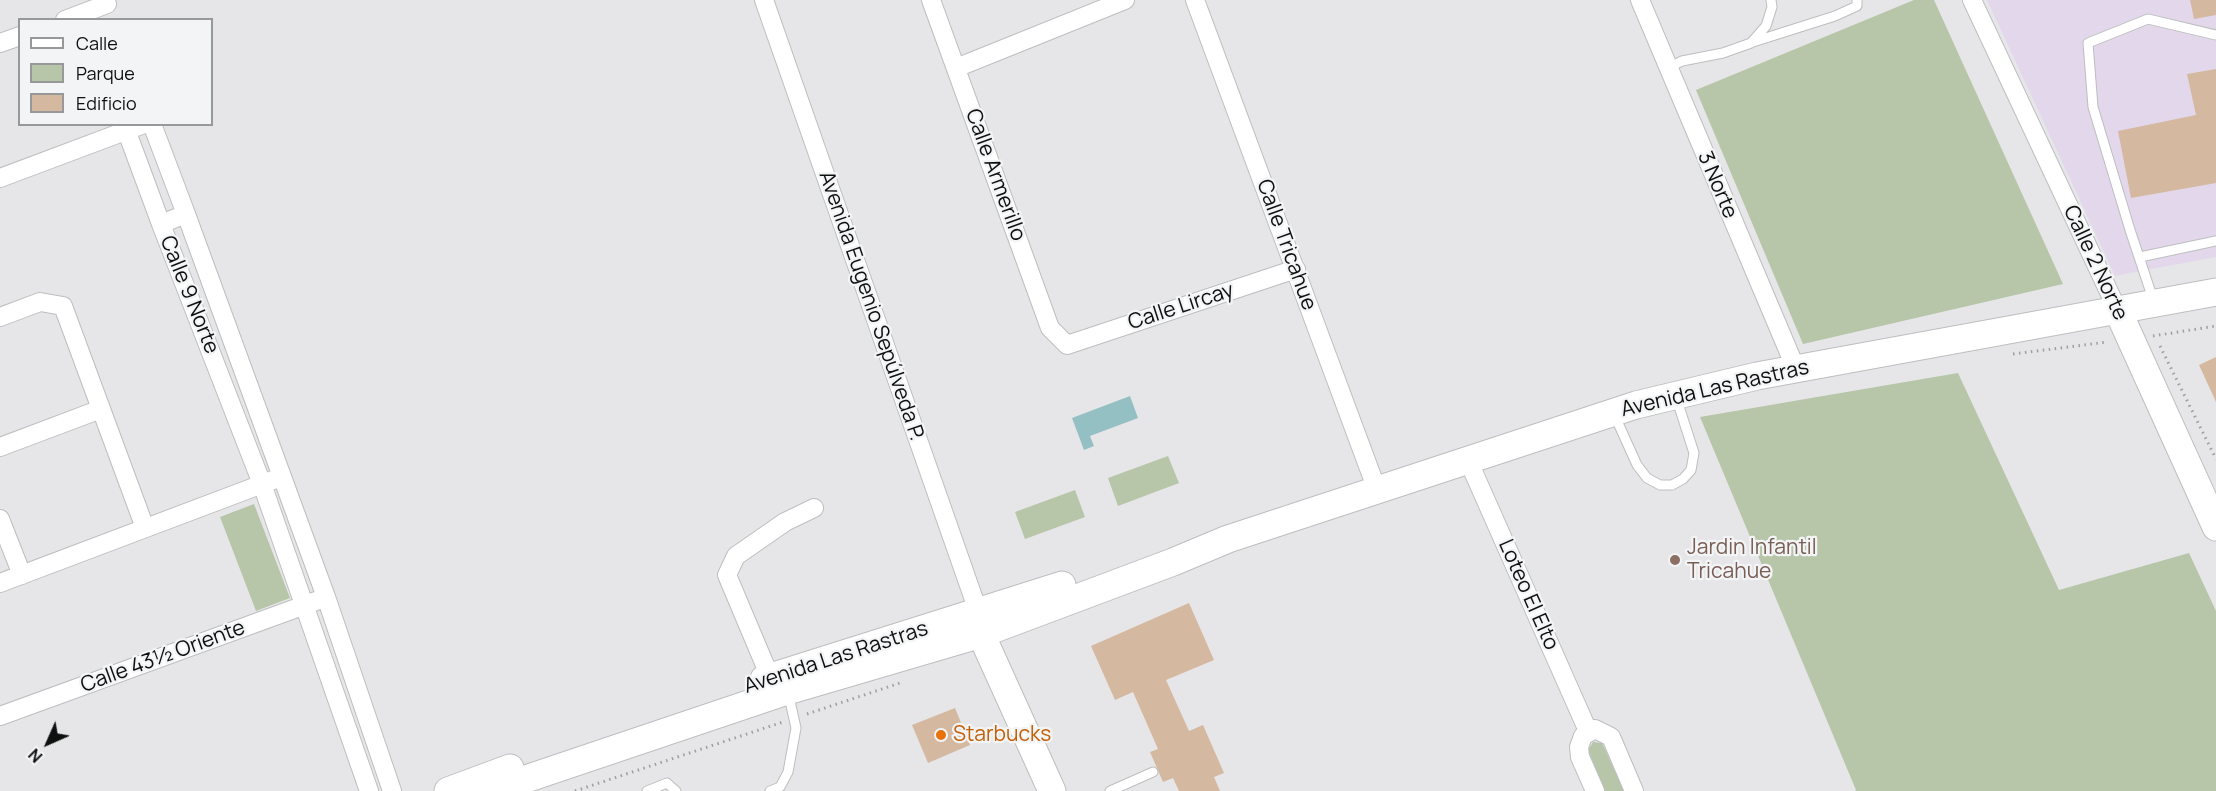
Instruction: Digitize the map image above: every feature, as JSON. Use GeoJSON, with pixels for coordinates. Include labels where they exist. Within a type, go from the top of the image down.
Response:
{"type":"FeatureCollection","features":[{"type":"Feature","properties":{"kind":"street","name":"Avenida Eugenio Sepúlveda P."},"geometry":{"type":"LineString","coordinates":[[764,0],[979,623]]}},
{"type":"Feature","properties":{"kind":"street","name":"Calle Armerillo"},"geometry":{"type":"LineString","coordinates":[[931,0],[1050,328],[1067,345]]}},
{"type":"Feature","properties":{"kind":"street"},"geometry":{"type":"LineString","coordinates":[[956,68],[1125,0]]}},
{"type":"Feature","properties":{"kind":"street","name":"Calle Tricahue"},"geometry":{"type":"LineString","coordinates":[[1195,0],[1377,490]]}},
{"type":"Feature","properties":{"kind":"street","name":"3 Norte"},"geometry":{"type":"LineString","coordinates":[[1640,0],[1796,369]]}},
{"type":"Feature","properties":{"kind":"street","name":"Calle 2 Norte"},"geometry":{"type":"LineString","coordinates":[[1972,0],[2138,307],[2143,337],[2216,527]]}},
{"type":"Feature","properties":{"kind":"street"},"geometry":{"type":"LineString","coordinates":[[77,17],[108,8]]}},
{"type":"Feature","properties":{"kind":"street"},"geometry":{"type":"LineString","coordinates":[[0,43],[18,37]]}},
{"type":"Feature","properties":{"kind":"street"},"geometry":{"type":"LineString","coordinates":[[153,126],[186,214]]}},
{"type":"Feature","properties":{"kind":"street"},"geometry":{"type":"LineString","coordinates":[[0,177],[125,128],[161,224]]}},
{"type":"Feature","properties":{"kind":"street","name":"Calle 9 Norte"},"geometry":{"type":"LineString","coordinates":[[369,791],[306,604],[262,484],[161,224],[186,214],[326,597],[392,791]]}},
{"type":"Feature","properties":{"kind":"street","name":"Calle Lircay"},"geometry":{"type":"LineString","coordinates":[[1067,345],[1296,269]]}},
{"type":"Feature","properties":{"kind":"street","name":"Avenida Las Rastras"},"geometry":{"type":"LineString","coordinates":[[448,791],[779,684],[1173,562],[1228,539],[1613,413],[1675,395],[1796,369],[2216,292]]}},
{"type":"Feature","properties":{"kind":"street"},"geometry":{"type":"LineString","coordinates":[[0,317],[40,302],[63,306],[145,528]]}},
{"type":"Feature","properties":{"kind":"street"},"geometry":{"type":"LineString","coordinates":[[227,389],[247,383]]}},
{"type":"Feature","properties":{"kind":"street"},"geometry":{"type":"LineString","coordinates":[[0,447],[101,409]]}},
{"type":"Feature","properties":{"kind":"street","name":"Loteo El Elto"},"geometry":{"type":"LineString","coordinates":[[1468,460],[1588,731]]}},
{"type":"Feature","properties":{"kind":"street"},"geometry":{"type":"LineString","coordinates":[[0,583],[281,476]]}},
{"type":"Feature","properties":{"kind":"street"},"geometry":{"type":"LineString","coordinates":[[779,684],[727,575],[736,556],[785,522],[814,508]]}},
{"type":"Feature","properties":{"kind":"street"},"geometry":{"type":"LineString","coordinates":[[0,519],[22,575]]}},
{"type":"Feature","properties":{"kind":"street","name":"Calle 43½ Oriente"},"geometry":{"type":"LineString","coordinates":[[0,716],[326,597]]}},
{"type":"Feature","properties":{"kind":"street"},"geometry":{"type":"LineString","coordinates":[[979,623],[1052,791]]}},
{"type":"Feature","properties":{"kind":"street","name":"Avenida Las Rastras"},"geometry":{"type":"LineString","coordinates":[[490,791],[779,684]]}},
{"type":"Feature","properties":{"kind":"street"},"geometry":{"type":"LineString","coordinates":[[339,703],[360,696]]}},
{"type":"Feature","properties":{"kind":"street"},"geometry":{"type":"LineString","coordinates":[[1595,791],[1579,752],[1580,742],[1588,731],[1601,730],[1611,737],[1634,791]]}},
{"type":"Feature","properties":{"kind":"lane"},"geometry":{"type":"LineString","coordinates":[[1751,43],[1766,26],[1772,7],[1771,0]]}},
{"type":"Feature","properties":{"kind":"lane"},"geometry":{"type":"LineString","coordinates":[[1668,69],[1682,61],[1723,54],[1835,16],[1857,6],[1857,0]]}},
{"type":"Feature","properties":{"kind":"lane"},"geometry":{"type":"LineString","coordinates":[[2138,307],[2140,257],[2093,107],[2088,43],[2148,19],[2216,34]]}},
{"type":"Feature","properties":{"kind":"lane"},"geometry":{"type":"LineString","coordinates":[[2140,257],[2216,241]]}},
{"type":"Feature","properties":{"kind":"lane"},"geometry":{"type":"LineString","coordinates":[[1613,413],[1637,465],[1647,478],[1660,485],[1672,484],[1683,480],[1691,470],[1694,453],[1675,395]]}},
{"type":"Feature","properties":{"kind":"lane"},"geometry":{"type":"LineString","coordinates":[[777,790],[788,772],[796,728],[779,684]]}},
{"type":"Feature","properties":{"kind":"lane"},"geometry":{"type":"LineString","coordinates":[[1110,791],[1153,772]]}},
{"type":"Feature","properties":{"kind":"lane"},"geometry":{"type":"LineString","coordinates":[[647,791],[667,783],[676,791]]}},
{"type":"Feature","properties":{"kind":"path"},"geometry":{"type":"LineString","coordinates":[[2138,307],[2143,337],[2216,459]]}},
{"type":"Feature","properties":{"kind":"path"},"geometry":{"type":"LineString","coordinates":[[2010,354],[2216,326]]}},
{"type":"Feature","properties":{"kind":"shaded area"},"geometry":{"type":"Polygon","coordinates":[[[1987,0],[2216,0],[2216,257],[2115,276],[1987,0]]]}},
{"type":"Feature","properties":{"kind":"green space"},"geometry":{"type":"Polygon","coordinates":[[[1914,0],[1934,0],[2063,284],[1803,344],[1696,90],[1914,0]]]}},
{"type":"Feature","properties":{"kind":"green space"},"geometry":{"type":"Polygon","coordinates":[[[1958,373],[2059,590],[2189,553],[2216,611],[2216,791],[1855,791],[1700,417],[1958,373]]]}},
{"type":"Feature","properties":{"kind":"green space"},"geometry":{"type":"Polygon","coordinates":[[[1168,456],[1179,483],[1118,506],[1108,478],[1168,456]]]}},
{"type":"Feature","properties":{"kind":"green space"},"geometry":{"type":"Polygon","coordinates":[[[1075,490],[1085,517],[1025,539],[1015,512],[1075,490]]]}},
{"type":"Feature","properties":{"kind":"green space"},"geometry":{"type":"Polygon","coordinates":[[[254,504],[290,598],[256,611],[220,517],[254,504]]]}},
{"type":"Feature","properties":{"kind":"green space"},"geometry":{"type":"Polygon","coordinates":[[[1593,742],[1602,743],[1624,791],[1605,791],[1588,750],[1593,742]]]}},
{"type":"Feature","properties":{"kind":"water"},"geometry":{"type":"Polygon","coordinates":[[[1130,396],[1138,418],[1090,436],[1094,446],[1084,450],[1072,418],[1130,396]]]}},
{"type":"Feature","properties":{"kind":"building"},"geometry":{"type":"Polygon","coordinates":[[[2190,0],[2216,0],[2216,15],[2194,19],[2190,0]]]}},
{"type":"Feature","properties":{"kind":"building"},"geometry":{"type":"Polygon","coordinates":[[[2216,69],[2216,183],[2131,198],[2118,131],[2196,115],[2187,74],[2216,69]]]}},
{"type":"Feature","properties":{"kind":"building"},"geometry":{"type":"Polygon","coordinates":[[[2216,357],[2216,402],[2199,365],[2216,357]]]}},
{"type":"Feature","properties":{"kind":"building"},"geometry":{"type":"Polygon","coordinates":[[[1189,603],[1214,660],[1166,680],[1189,731],[1203,725],[1224,773],[1214,777],[1220,791],[1179,791],[1173,778],[1163,782],[1150,752],[1158,749],[1133,692],[1115,700],[1091,646],[1189,603]]]}},
{"type":"Feature","properties":{"kind":"building","name":"Starbucks"},"geometry":{"type":"Polygon","coordinates":[[[955,708],[970,745],[928,763],[912,725],[955,708]]]}},
{"type":"Feature","properties":{"kind":"place","name":"Jardin Infantil Tricahue"},"geometry":{"type":"Point","coordinates":[1675,560]}},
{"type":"Feature","properties":{"kind":"place","name":"Starbucks"},"geometry":{"type":"Point","coordinates":[941,735]}}]}
